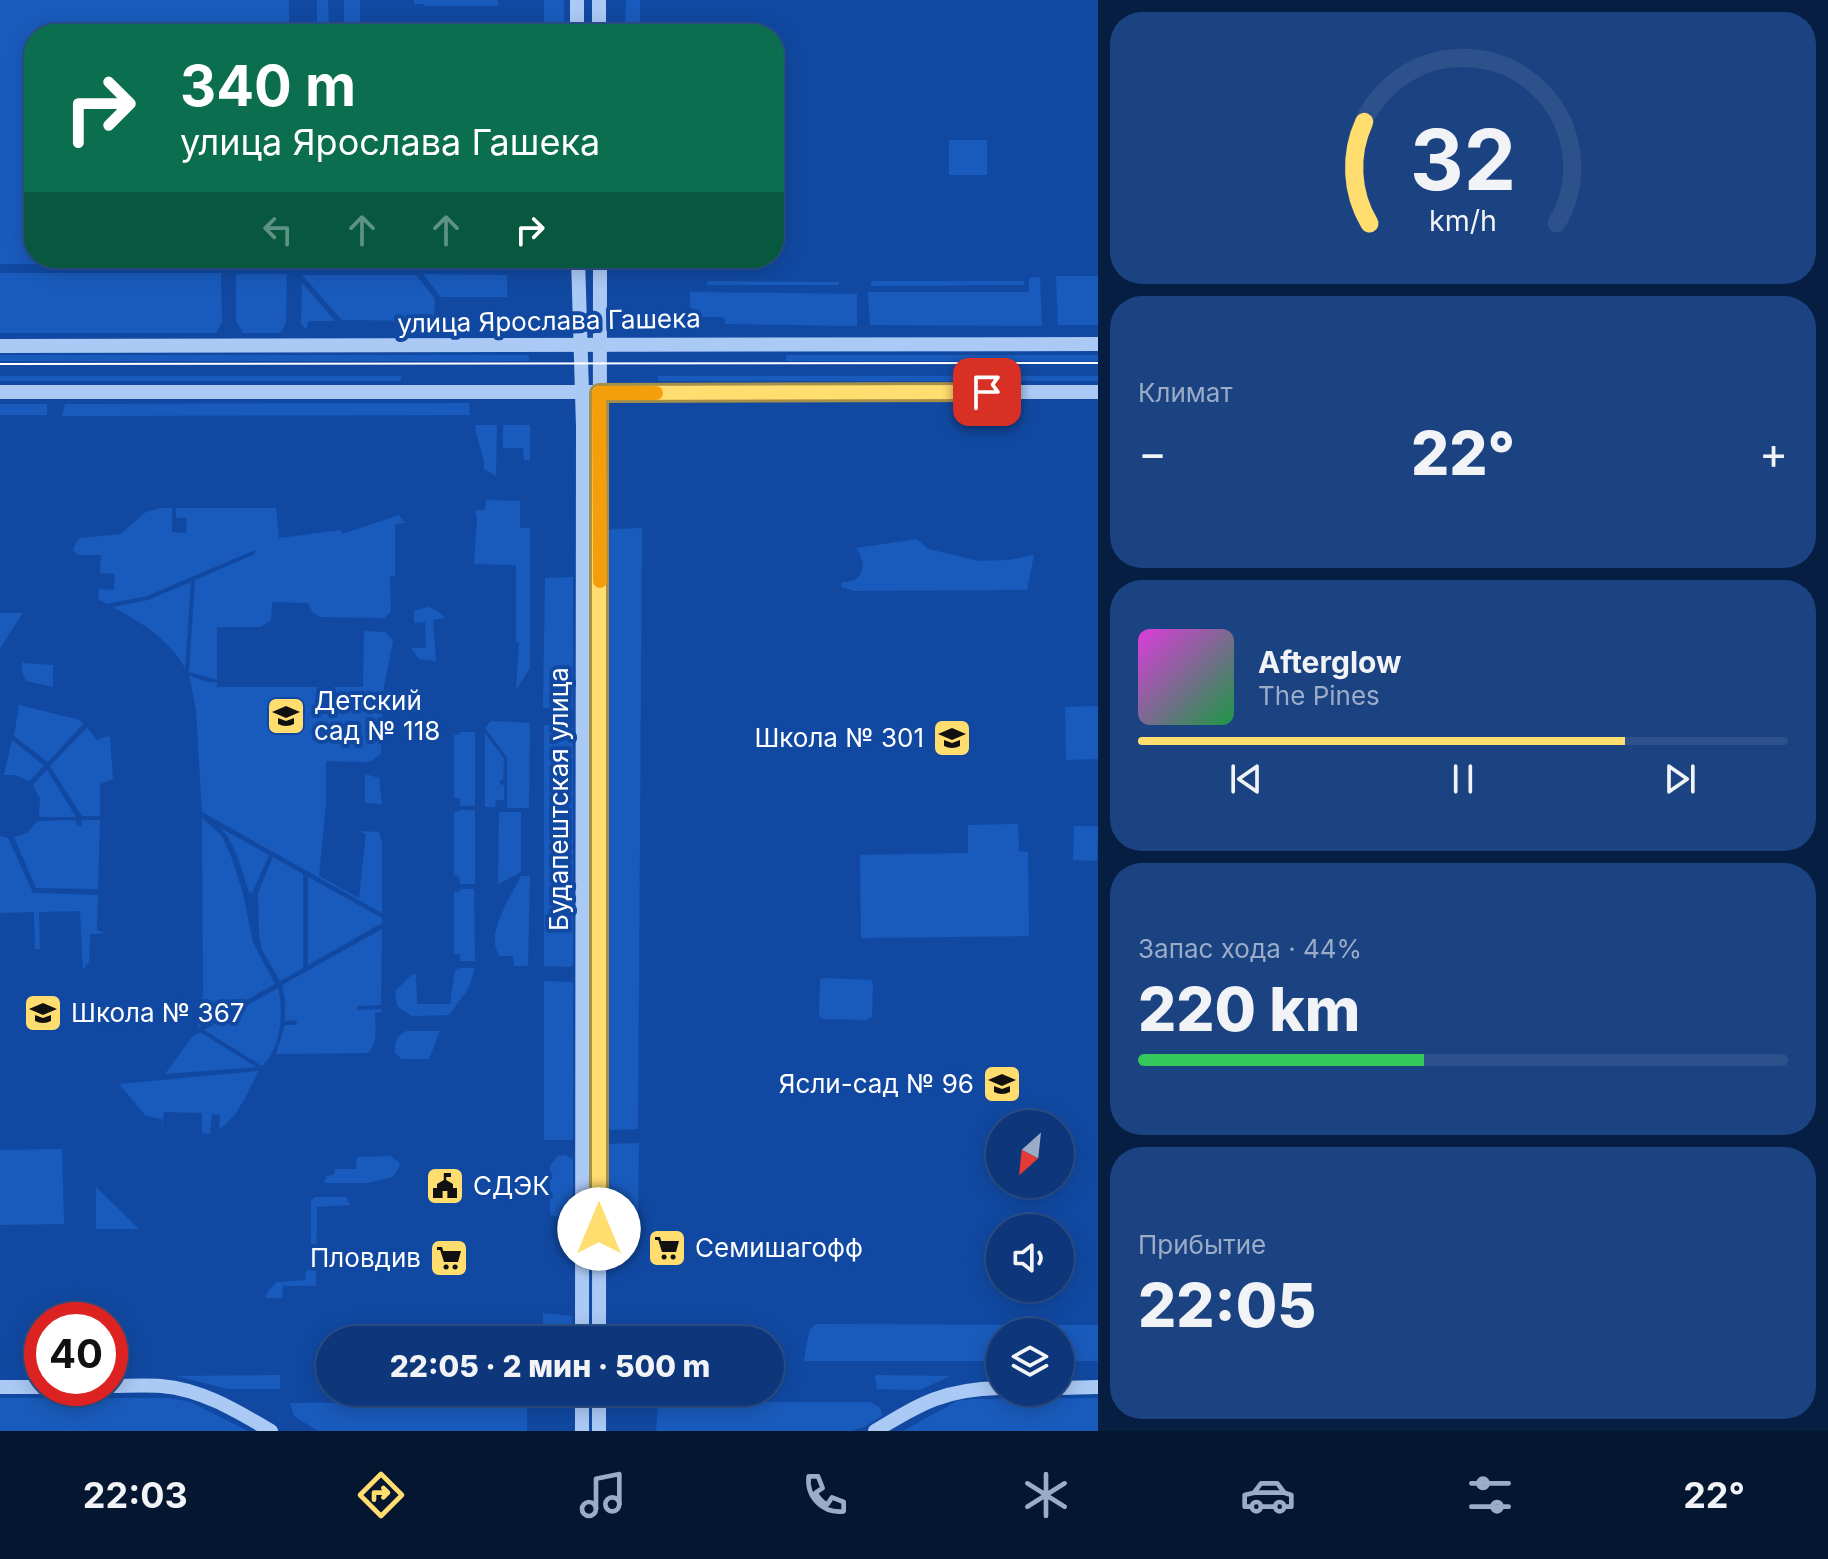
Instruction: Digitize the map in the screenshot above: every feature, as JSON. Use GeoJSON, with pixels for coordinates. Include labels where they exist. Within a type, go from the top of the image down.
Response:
{"type":"FeatureCollection","features":[{"type":"Feature","properties":{"kind":"street"},"geometry":{"type":"LineString","coordinates":[[577,0],[577,24]]}},
{"type":"Feature","properties":{"kind":"street"},"geometry":{"type":"LineString","coordinates":[[599,0],[599,24]]}},
{"type":"Feature","properties":{"kind":"street","name":"Будапештская улица"},"geometry":{"type":"LineString","coordinates":[[578,268],[582,393],[582,1326]]}},
{"type":"Feature","properties":{"kind":"street","name":"Будапештская улица"},"geometry":{"type":"LineString","coordinates":[[599,1326],[600,268]]}},
{"type":"Feature","properties":{"kind":"street","name":"улица Ярослава Гашека"},"geometry":{"type":"LineString","coordinates":[[0,346],[1098,344]]}},
{"type":"Feature","properties":{"kind":"street"},"geometry":{"type":"LineString","coordinates":[[0,392],[1098,392]]}},
{"type":"Feature","properties":{"kind":"street"},"geometry":{"type":"LineString","coordinates":[[128,1386],[162,1386],[195,1393],[226,1405],[271,1431]]}},
{"type":"Feature","properties":{"kind":"street"},"geometry":{"type":"LineString","coordinates":[[0,1387],[24,1387]]}},
{"type":"Feature","properties":{"kind":"street"},"geometry":{"type":"LineString","coordinates":[[1074,1388],[1098,1387]]}},
{"type":"Feature","properties":{"kind":"street"},"geometry":{"type":"LineString","coordinates":[[875,1431],[914,1407],[949,1392],[986,1388]]}},
{"type":"Feature","properties":{"kind":"street"},"geometry":{"type":"LineString","coordinates":[[582,1406],[582,1431]]}},
{"type":"Feature","properties":{"kind":"street"},"geometry":{"type":"LineString","coordinates":[[599,1406],[599,1431]]}},
{"type":"Feature","properties":{"kind":"shaded area"},"geometry":{"type":"Polygon","coordinates":[[[0,0],[289,0],[289,24],[24,24],[24,264],[0,264],[0,0]]]}},
{"type":"Feature","properties":{"kind":"shaded area"},"geometry":{"type":"Polygon","coordinates":[[[317,0],[328,0],[329,24],[317,24],[317,0]]]}},
{"type":"Feature","properties":{"kind":"shaded area"},"geometry":{"type":"Polygon","coordinates":[[[344,0],[360,0],[360,24],[344,24],[344,0]]]}},
{"type":"Feature","properties":{"kind":"shaded area"},"geometry":{"type":"Polygon","coordinates":[[[414,0],[498,0],[498,6],[425,6],[414,4],[414,0]]]}},
{"type":"Feature","properties":{"kind":"shaded area"},"geometry":{"type":"Polygon","coordinates":[[[544,0],[564,0],[564,24],[544,24],[544,0]]]}},
{"type":"Feature","properties":{"kind":"shaded area"},"geometry":{"type":"Polygon","coordinates":[[[626,0],[640,0],[640,24],[625,24],[626,0]]]}},
{"type":"Feature","properties":{"kind":"shaded area"},"geometry":{"type":"Polygon","coordinates":[[[949,140],[987,140],[987,175],[949,175],[949,140]]]}},
{"type":"Feature","properties":{"kind":"shaded area"},"geometry":{"type":"Polygon","coordinates":[[[0,273],[221,273],[222,322],[216,333],[0,333],[0,273]]]}},
{"type":"Feature","properties":{"kind":"shaded area"},"geometry":{"type":"Polygon","coordinates":[[[236,274],[287,274],[286,323],[280,333],[243,333],[236,321],[236,274]]]}},
{"type":"Feature","properties":{"kind":"shaded area"},"geometry":{"type":"Polygon","coordinates":[[[423,274],[507,275],[507,297],[441,297],[423,274]]]}},
{"type":"Feature","properties":{"kind":"shaded area"},"geometry":{"type":"Polygon","coordinates":[[[302,275],[416,275],[435,299],[434,321],[342,320],[302,275]]]}},
{"type":"Feature","properties":{"kind":"shaded area"},"geometry":{"type":"Polygon","coordinates":[[[1056,276],[1098,276],[1098,325],[1058,325],[1056,276]]]}},
{"type":"Feature","properties":{"kind":"shaded area"},"geometry":{"type":"Polygon","coordinates":[[[1040,277],[1042,326],[870,325],[868,292],[1029,292],[1029,278],[1040,277]]]}},
{"type":"Feature","properties":{"kind":"shaded area"},"geometry":{"type":"Polygon","coordinates":[[[707,281],[839,282],[839,285],[707,285],[707,281]]]}},
{"type":"Feature","properties":{"kind":"shaded area"},"geometry":{"type":"Polygon","coordinates":[[[871,281],[1024,281],[1024,285],[871,286],[871,281]]]}},
{"type":"Feature","properties":{"kind":"shaded area"},"geometry":{"type":"Polygon","coordinates":[[[302,283],[335,321],[308,321],[306,330],[301,323],[302,283]]]}},
{"type":"Feature","properties":{"kind":"shaded area"},"geometry":{"type":"Polygon","coordinates":[[[690,292],[857,294],[857,326],[725,324],[724,317],[693,317],[690,292]]]}},
{"type":"Feature","properties":{"kind":"shaded area"},"geometry":{"type":"Polygon","coordinates":[[[0,355],[529,355],[529,361],[0,361],[0,355]]]}},
{"type":"Feature","properties":{"kind":"shaded area"},"geometry":{"type":"Polygon","coordinates":[[[786,355],[1098,355],[1098,361],[786,361],[786,355]]]}},
{"type":"Feature","properties":{"kind":"shaded area"},"geometry":{"type":"Polygon","coordinates":[[[0,376],[401,376],[401,381],[0,381],[0,376]]]}},
{"type":"Feature","properties":{"kind":"shaded area"},"geometry":{"type":"Polygon","coordinates":[[[658,376],[1098,376],[1098,381],[658,381],[658,376]]]}},
{"type":"Feature","properties":{"kind":"shaded area"},"geometry":{"type":"Polygon","coordinates":[[[469,403],[470,415],[62,416],[65,404],[469,403]]]}},
{"type":"Feature","properties":{"kind":"shaded area"},"geometry":{"type":"Polygon","coordinates":[[[0,404],[47,404],[47,415],[0,415],[0,404]]]}},
{"type":"Feature","properties":{"kind":"shaded area"},"geometry":{"type":"Polygon","coordinates":[[[475,425],[497,425],[496,476],[484,469],[475,425]]]}},
{"type":"Feature","properties":{"kind":"shaded area"},"geometry":{"type":"Polygon","coordinates":[[[503,425],[530,425],[530,460],[524,460],[523,448],[503,448],[503,425]]]}},
{"type":"Feature","properties":{"kind":"shaded area"},"geometry":{"type":"Polygon","coordinates":[[[486,500],[520,501],[520,528],[530,528],[530,668],[516,690],[519,642],[516,642],[516,565],[474,564],[475,510],[485,510],[486,500]]]}},
{"type":"Feature","properties":{"kind":"shaded area"},"geometry":{"type":"Polygon","coordinates":[[[172,508],[172,532],[186,533],[187,518],[176,518],[176,508],[276,508],[279,538],[341,530],[342,534],[399,515],[405,523],[395,524],[395,576],[390,576],[391,612],[384,618],[321,617],[313,613],[308,603],[272,602],[271,620],[261,627],[217,627],[217,680],[189,672],[195,580],[255,554],[255,550],[147,596],[107,604],[98,599],[99,589],[114,590],[115,574],[100,573],[101,555],[78,555],[73,550],[81,538],[121,534],[144,513],[172,508]]]}},
{"type":"Feature","properties":{"kind":"shaded area"},"geometry":{"type":"Polygon","coordinates":[[[642,528],[638,1129],[612,1130],[609,1128],[608,531],[642,528]]]}},
{"type":"Feature","properties":{"kind":"shaded area"},"geometry":{"type":"Polygon","coordinates":[[[917,539],[928,549],[979,561],[1034,555],[1027,590],[855,591],[841,587],[842,582],[855,579],[862,571],[862,560],[856,548],[917,539]]]}},
{"type":"Feature","properties":{"kind":"shaded area"},"geometry":{"type":"Polygon","coordinates":[[[573,577],[573,709],[543,708],[545,578],[573,577]]]}},
{"type":"Feature","properties":{"kind":"shaded area"},"geometry":{"type":"Polygon","coordinates":[[[191,582],[185,668],[162,640],[113,607],[148,600],[191,582]]]}},
{"type":"Feature","properties":{"kind":"shaded area"},"geometry":{"type":"Polygon","coordinates":[[[428,607],[445,618],[433,620],[436,661],[419,659],[411,648],[426,648],[425,622],[414,623],[414,611],[428,607]]]}},
{"type":"Feature","properties":{"kind":"shaded area"},"geometry":{"type":"Polygon","coordinates":[[[0,613],[23,613],[0,648],[0,613]]]}},
{"type":"Feature","properties":{"kind":"shaded area"},"geometry":{"type":"Polygon","coordinates":[[[364,631],[385,632],[393,641],[383,692],[381,753],[367,762],[326,761],[326,803],[319,876],[359,898],[366,834],[359,831],[379,832],[382,842],[382,913],[202,812],[196,710],[189,675],[207,682],[217,682],[217,687],[363,687],[364,631]]]}},
{"type":"Feature","properties":{"kind":"shaded area"},"geometry":{"type":"Polygon","coordinates":[[[22,660],[24,663],[53,665],[53,687],[26,681],[22,660]]]}},
{"type":"Feature","properties":{"kind":"shaded area"},"geometry":{"type":"Polygon","coordinates":[[[19,705],[84,723],[48,762],[14,736],[19,705]]]}},
{"type":"Feature","properties":{"kind":"shaded area"},"geometry":{"type":"Polygon","coordinates":[[[1098,706],[1098,759],[1066,760],[1065,707],[1098,706]]]}},
{"type":"Feature","properties":{"kind":"shaded area"},"geometry":{"type":"Polygon","coordinates":[[[491,721],[530,723],[529,808],[507,808],[507,757],[485,728],[491,721]]]}},
{"type":"Feature","properties":{"kind":"shaded area"},"geometry":{"type":"Polygon","coordinates":[[[544,725],[573,727],[573,965],[570,967],[544,966],[544,725]]]}},
{"type":"Feature","properties":{"kind":"shaded area"},"geometry":{"type":"Polygon","coordinates":[[[87,728],[97,740],[110,738],[113,779],[100,784],[100,816],[82,816],[50,766],[87,728]]]}},
{"type":"Feature","properties":{"kind":"shaded area"},"geometry":{"type":"Polygon","coordinates":[[[475,732],[475,806],[460,806],[460,798],[454,798],[454,735],[475,732]]]}},
{"type":"Feature","properties":{"kind":"shaded area"},"geometry":{"type":"Polygon","coordinates":[[[485,733],[504,759],[500,784],[504,785],[504,800],[496,800],[495,807],[485,807],[485,733]]]}},
{"type":"Feature","properties":{"kind":"shaded area"},"geometry":{"type":"Polygon","coordinates":[[[12,740],[44,766],[29,781],[16,775],[4,775],[12,740]]]}},
{"type":"Feature","properties":{"kind":"shaded area"},"geometry":{"type":"Polygon","coordinates":[[[47,770],[76,817],[39,817],[40,799],[33,785],[47,770]]]}},
{"type":"Feature","properties":{"kind":"shaded area"},"geometry":{"type":"Polygon","coordinates":[[[365,774],[379,778],[382,804],[365,803],[365,774]]]}},
{"type":"Feature","properties":{"kind":"shaded area"},"geometry":{"type":"Polygon","coordinates":[[[475,810],[475,884],[460,884],[459,876],[454,875],[454,813],[475,810]]]}},
{"type":"Feature","properties":{"kind":"shaded area"},"geometry":{"type":"Polygon","coordinates":[[[499,812],[521,812],[521,872],[498,884],[499,812]]]}},
{"type":"Feature","properties":{"kind":"shaded area"},"geometry":{"type":"Polygon","coordinates":[[[202,818],[222,836],[231,856],[243,893],[253,943],[275,984],[197,1028],[203,990],[202,818]]]}},
{"type":"Feature","properties":{"kind":"shaded area"},"geometry":{"type":"Polygon","coordinates":[[[76,820],[77,826],[81,826],[82,820],[100,820],[98,889],[36,888],[14,837],[27,833],[37,821],[76,820]]]}},
{"type":"Feature","properties":{"kind":"shaded area"},"geometry":{"type":"Polygon","coordinates":[[[1018,824],[1019,851],[1028,852],[1029,936],[861,938],[860,855],[968,853],[968,825],[1018,824]]]}},
{"type":"Feature","properties":{"kind":"shaded area"},"geometry":{"type":"Polygon","coordinates":[[[1074,826],[1098,826],[1097,861],[1073,860],[1074,826]]]}},
{"type":"Feature","properties":{"kind":"shaded area"},"geometry":{"type":"Polygon","coordinates":[[[220,828],[269,855],[252,893],[249,892],[237,855],[220,828]]]}},
{"type":"Feature","properties":{"kind":"shaded area"},"geometry":{"type":"Polygon","coordinates":[[[0,836],[8,838],[33,893],[98,895],[97,930],[106,933],[90,934],[89,962],[83,970],[80,911],[39,912],[40,949],[35,949],[34,912],[0,913],[0,836]]]}},
{"type":"Feature","properties":{"kind":"shaded area"},"geometry":{"type":"Polygon","coordinates":[[[273,857],[303,874],[303,968],[280,981],[262,950],[259,935],[258,893],[273,857]]]}},
{"type":"Feature","properties":{"kind":"shaded area"},"geometry":{"type":"Polygon","coordinates":[[[521,876],[530,876],[528,966],[514,966],[513,956],[500,956],[495,938],[501,916],[521,876]]]}},
{"type":"Feature","properties":{"kind":"shaded area"},"geometry":{"type":"Polygon","coordinates":[[[308,877],[382,918],[382,923],[308,965],[308,877]]]}},
{"type":"Feature","properties":{"kind":"shaded area"},"geometry":{"type":"Polygon","coordinates":[[[460,889],[474,889],[475,961],[460,961],[460,954],[454,954],[454,891],[459,892],[460,889]]]}},
{"type":"Feature","properties":{"kind":"shaded area"},"geometry":{"type":"Polygon","coordinates":[[[382,929],[381,1005],[357,1006],[357,1010],[382,1009],[382,1012],[375,1013],[375,1040],[368,1053],[276,1054],[285,1025],[297,1025],[296,1020],[285,1021],[282,985],[382,929]]]}},
{"type":"Feature","properties":{"kind":"shaded area"},"geometry":{"type":"Polygon","coordinates":[[[475,968],[468,989],[449,1015],[412,1016],[397,1006],[395,991],[416,974],[417,1004],[450,1004],[455,970],[475,968]]]}},
{"type":"Feature","properties":{"kind":"shaded area"},"geometry":{"type":"Polygon","coordinates":[[[820,980],[871,980],[872,1017],[866,1020],[824,1019],[819,1016],[820,980]]]}},
{"type":"Feature","properties":{"kind":"shaded area"},"geometry":{"type":"Polygon","coordinates":[[[544,981],[573,982],[571,1140],[544,1140],[544,981]]]}},
{"type":"Feature","properties":{"kind":"shaded area"},"geometry":{"type":"Polygon","coordinates":[[[278,988],[281,1008],[277,1040],[262,1066],[204,1030],[278,988]]]}},
{"type":"Feature","properties":{"kind":"shaded area"},"geometry":{"type":"Polygon","coordinates":[[[407,1031],[440,1031],[429,1059],[401,1059],[395,1052],[397,1039],[407,1031]]]}},
{"type":"Feature","properties":{"kind":"shaded area"},"geometry":{"type":"Polygon","coordinates":[[[200,1032],[256,1067],[165,1074],[193,1036],[200,1032]]]}},
{"type":"Feature","properties":{"kind":"shaded area"},"geometry":{"type":"Polygon","coordinates":[[[259,1071],[237,1111],[226,1124],[219,1129],[220,1115],[212,1114],[210,1134],[202,1133],[202,1113],[164,1112],[162,1128],[162,1119],[146,1116],[119,1084],[259,1071]]]}},
{"type":"Feature","properties":{"kind":"shaded area"},"geometry":{"type":"Polygon","coordinates":[[[639,1143],[638,1214],[629,1213],[629,1201],[608,1200],[608,1144],[639,1143]]]}},
{"type":"Feature","properties":{"kind":"shaded area"},"geometry":{"type":"Polygon","coordinates":[[[62,1149],[64,1224],[0,1225],[0,1150],[62,1149]]]}},
{"type":"Feature","properties":{"kind":"shaded area"},"geometry":{"type":"Polygon","coordinates":[[[390,1156],[400,1166],[392,1177],[368,1183],[325,1183],[326,1176],[334,1175],[335,1169],[356,1169],[357,1157],[390,1156]]]}},
{"type":"Feature","properties":{"kind":"shaded area"},"geometry":{"type":"Polygon","coordinates":[[[558,1156],[573,1159],[573,1213],[564,1218],[550,1215],[550,1166],[558,1156]]]}},
{"type":"Feature","properties":{"kind":"shaded area"},"geometry":{"type":"Polygon","coordinates":[[[96,1187],[139,1229],[96,1229],[96,1187]]]}},
{"type":"Feature","properties":{"kind":"shaded area"},"geometry":{"type":"Polygon","coordinates":[[[315,1197],[346,1197],[350,1205],[317,1207],[316,1286],[283,1286],[282,1298],[266,1298],[277,1282],[306,1280],[305,1273],[311,1268],[311,1201],[315,1197]]]}},
{"type":"Feature","properties":{"kind":"shaded area"},"geometry":{"type":"Polygon","coordinates":[[[543,1313],[572,1316],[572,1326],[543,1326],[543,1313]]]}},
{"type":"Feature","properties":{"kind":"shaded area"},"geometry":{"type":"Polygon","coordinates":[[[816,1324],[986,1325],[986,1361],[804,1361],[809,1331],[816,1324]]]}},
{"type":"Feature","properties":{"kind":"shaded area"},"geometry":{"type":"Polygon","coordinates":[[[1074,1325],[1098,1325],[1098,1361],[1074,1361],[1074,1325]]]}},
{"type":"Feature","properties":{"kind":"shaded area"},"geometry":{"type":"Polygon","coordinates":[[[280,1375],[280,1389],[228,1389],[176,1376],[280,1375]]]}},
{"type":"Feature","properties":{"kind":"shaded area"},"geometry":{"type":"Polygon","coordinates":[[[875,1376],[950,1376],[920,1390],[877,1389],[875,1376]]]}},
{"type":"Feature","properties":{"kind":"shaded area"},"geometry":{"type":"Polygon","coordinates":[[[0,1398],[24,1398],[24,1406],[128,1406],[128,1398],[170,1398],[190,1402],[248,1431],[0,1431],[0,1398]]]}},
{"type":"Feature","properties":{"kind":"shaded area"},"geometry":{"type":"Polygon","coordinates":[[[1074,1398],[1098,1398],[1098,1431],[903,1431],[957,1401],[986,1399],[986,1406],[1074,1406],[1074,1398]]]}},
{"type":"Feature","properties":{"kind":"shaded area"},"geometry":{"type":"Polygon","coordinates":[[[870,1402],[879,1407],[883,1415],[852,1431],[656,1431],[658,1406],[870,1402]]]}},
{"type":"Feature","properties":{"kind":"shaded area"},"geometry":{"type":"Polygon","coordinates":[[[290,1403],[316,1403],[316,1406],[527,1406],[527,1431],[318,1431],[294,1416],[290,1403]]]}},
{"type":"Feature","properties":{"kind":"tram line"},"geometry":{"type":"LineString","coordinates":[[0,364],[1098,363]]}},
{"type":"Feature","properties":{"kind":"slow traffic"},"geometry":{"type":"LineString","coordinates":[[600,581],[599,393],[656,393]]}},
{"type":"Feature","properties":{"kind":"place","name":"Детский сад № 118"},"geometry":{"type":"Point","coordinates":[286,716]}},
{"type":"Feature","properties":{"kind":"place","name":"Школа № 301"},"geometry":{"type":"Point","coordinates":[952,738]}},
{"type":"Feature","properties":{"kind":"place","name":"Школа № 367"},"geometry":{"type":"Point","coordinates":[43,1013]}},
{"type":"Feature","properties":{"kind":"place","name":"Ясли-сад № 96"},"geometry":{"type":"Point","coordinates":[1002,1084]}},
{"type":"Feature","properties":{"kind":"place","name":"СДЭК"},"geometry":{"type":"Point","coordinates":[445,1186]}},
{"type":"Feature","properties":{"kind":"place","name":"Семишагофф"},"geometry":{"type":"Point","coordinates":[667,1248]}},
{"type":"Feature","properties":{"kind":"place","name":"Пловдив"},"geometry":{"type":"Point","coordinates":[449,1258]}},
{"type":"Feature","properties":{"kind":"route"},"geometry":{"type":"LineString","coordinates":[[599,1229],[599,393],[987,392]]}}]}
